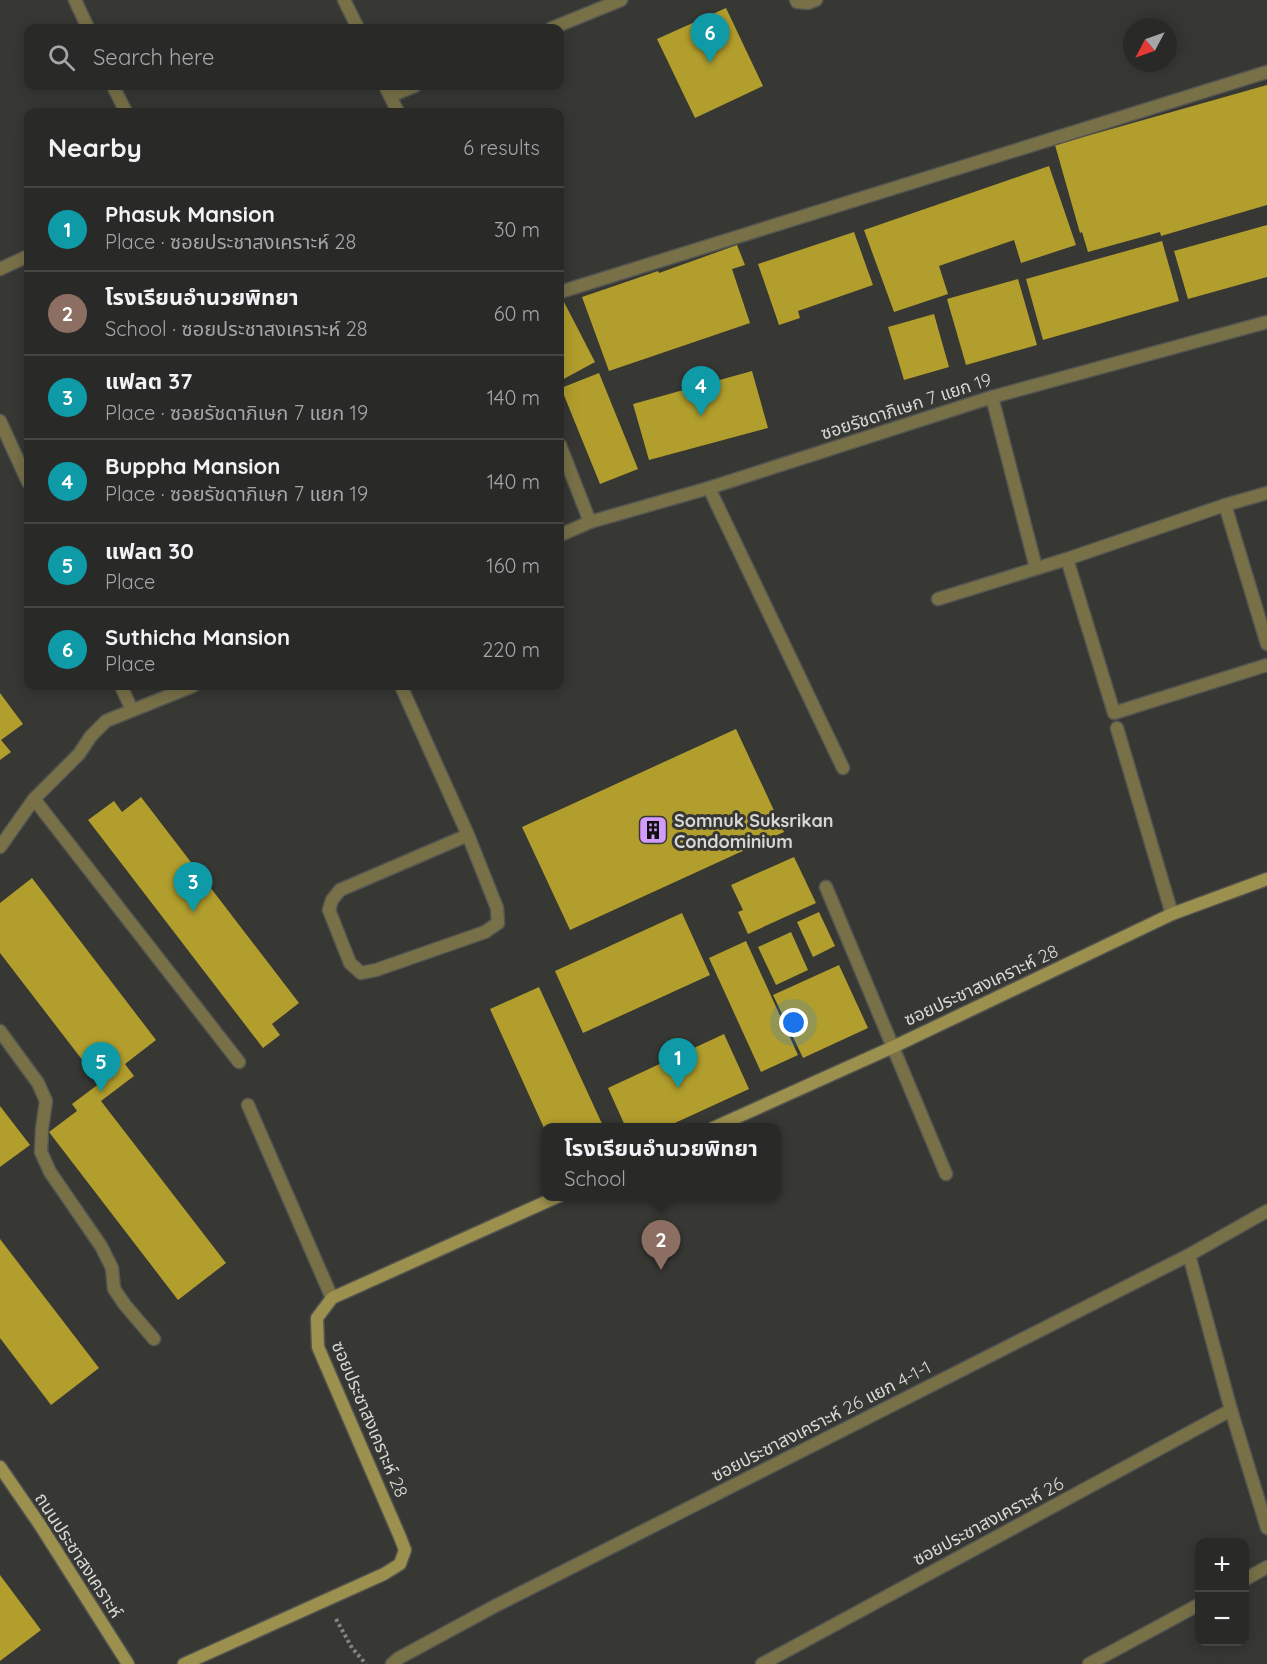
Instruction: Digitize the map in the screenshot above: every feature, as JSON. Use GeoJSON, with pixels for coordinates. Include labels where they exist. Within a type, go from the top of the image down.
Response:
{"type":"FeatureCollection","features":[{"type":"Feature","properties":{"kind":"street"},"geometry":{"type":"LineString","coordinates":[[75,0],[86,24]]}},
{"type":"Feature","properties":{"kind":"street"},"geometry":{"type":"LineString","coordinates":[[344,0],[355,24]]}},
{"type":"Feature","properties":{"kind":"street"},"geometry":{"type":"LineString","coordinates":[[562,24],[621,0]]}},
{"type":"Feature","properties":{"kind":"street"},"geometry":{"type":"LineString","coordinates":[[796,0],[808,3],[816,0]]}},
{"type":"Feature","properties":{"kind":"street"},"geometry":{"type":"LineString","coordinates":[[564,291],[1267,72]]}},
{"type":"Feature","properties":{"kind":"street"},"geometry":{"type":"LineString","coordinates":[[116,90],[124,108]]}},
{"type":"Feature","properties":{"kind":"street"},"geometry":{"type":"LineString","coordinates":[[388,91],[397,108]]}},
{"type":"Feature","properties":{"kind":"street"},"geometry":{"type":"LineString","coordinates":[[0,269],[24,258]]}},
{"type":"Feature","properties":{"kind":"street","name":"ซอยรัชดาภิเษก 7 แยก 19"},"geometry":{"type":"LineString","coordinates":[[564,533],[590,522],[710,488],[992,397],[1267,322]]}},
{"type":"Feature","properties":{"kind":"street"},"geometry":{"type":"LineString","coordinates":[[992,397],[1036,568]]}},
{"type":"Feature","properties":{"kind":"street"},"geometry":{"type":"LineString","coordinates":[[0,421],[24,473]]}},
{"type":"Feature","properties":{"kind":"street"},"geometry":{"type":"LineString","coordinates":[[564,457],[590,522]]}},
{"type":"Feature","properties":{"kind":"street"},"geometry":{"type":"LineString","coordinates":[[710,488],[843,768]]}},
{"type":"Feature","properties":{"kind":"street"},"geometry":{"type":"LineString","coordinates":[[938,598],[1067,559],[1267,493]]}},
{"type":"Feature","properties":{"kind":"street"},"geometry":{"type":"LineString","coordinates":[[1225,505],[1267,644]]}},
{"type":"Feature","properties":{"kind":"street"},"geometry":{"type":"LineString","coordinates":[[1067,559],[1114,712],[1267,665]]}},
{"type":"Feature","properties":{"kind":"street"},"geometry":{"type":"LineString","coordinates":[[123,690],[132,710]]}},
{"type":"Feature","properties":{"kind":"street"},"geometry":{"type":"LineString","coordinates":[[1,845],[34,799],[79,754],[91,736],[106,721],[183,690]]}},
{"type":"Feature","properties":{"kind":"street"},"geometry":{"type":"LineString","coordinates":[[403,690],[468,836],[497,908],[498,922],[485,932],[376,970],[361,973],[350,963],[329,910],[332,900],[340,890],[468,836]]}},
{"type":"Feature","properties":{"kind":"street"},"geometry":{"type":"LineString","coordinates":[[1117,728],[1172,914]]}},
{"type":"Feature","properties":{"kind":"street"},"geometry":{"type":"LineString","coordinates":[[34,799],[239,1062]]}},
{"type":"Feature","properties":{"kind":"street","name":"ซอยประชาสงเคราะห์ 28"},"geometry":{"type":"LineString","coordinates":[[724,1123],[893,1047],[1172,914],[1267,879]]}},
{"type":"Feature","properties":{"kind":"street"},"geometry":{"type":"LineString","coordinates":[[826,887],[946,1174]]}},
{"type":"Feature","properties":{"kind":"street"},"geometry":{"type":"LineString","coordinates":[[0,1031],[38,1083],[46,1101],[41,1152],[50,1172],[101,1246],[112,1268],[114,1289],[154,1339]]}},
{"type":"Feature","properties":{"kind":"street"},"geometry":{"type":"LineString","coordinates":[[248,1105],[332,1298],[550,1201]]}},
{"type":"Feature","properties":{"kind":"street","name":"ซอยประชาสงเคราะห์ 26 แยก 4-1-1"},"geometry":{"type":"LineString","coordinates":[[392,1664],[495,1606],[1189,1255],[1267,1211]]}},
{"type":"Feature","properties":{"kind":"street"},"geometry":{"type":"LineString","coordinates":[[1189,1255],[1231,1410],[1265,1512],[1267,1528]]}},
{"type":"Feature","properties":{"kind":"street","name":"ซอยประชาสงเคราะห์ 28"},"geometry":{"type":"LineString","coordinates":[[184,1664],[384,1574],[400,1564],[405,1550],[318,1347],[318,1318],[332,1298]]}},
{"type":"Feature","properties":{"kind":"street","name":"ซอยประชาสงเคราะห์ 26"},"geometry":{"type":"LineString","coordinates":[[762,1664],[1231,1410]]}},
{"type":"Feature","properties":{"kind":"street","name":"ถนนประชาสงเคราะห์"},"geometry":{"type":"LineString","coordinates":[[0,1467],[40,1525],[128,1664]]}},
{"type":"Feature","properties":{"kind":"street"},"geometry":{"type":"LineString","coordinates":[[1249,1578],[1267,1567]]}},
{"type":"Feature","properties":{"kind":"street"},"geometry":{"type":"LineString","coordinates":[[1089,1664],[1195,1607]]}},
{"type":"Feature","properties":{"kind":"path"},"geometry":{"type":"LineString","coordinates":[[325,1600],[352,1648],[366,1664]]}},
{"type":"Feature","properties":{"kind":"building"},"geometry":{"type":"Polygon","coordinates":[[[726,8],[763,86],[695,118],[657,39],[726,8]]]}},
{"type":"Feature","properties":{"kind":"building"},"geometry":{"type":"Polygon","coordinates":[[[1267,85],[1267,205],[1161,236],[1160,232],[1088,252],[1082,232],[1080,233],[1055,145],[1267,85]]]}},
{"type":"Feature","properties":{"kind":"building"},"geometry":{"type":"Polygon","coordinates":[[[1049,166],[1076,245],[1021,263],[1014,240],[939,266],[948,294],[894,312],[864,230],[1049,166]]]}},
{"type":"Feature","properties":{"kind":"building"},"geometry":{"type":"Polygon","coordinates":[[[1267,225],[1267,277],[1188,299],[1174,251],[1267,225]]]}},
{"type":"Feature","properties":{"kind":"building"},"geometry":{"type":"Polygon","coordinates":[[[854,232],[873,285],[798,311],[800,318],[779,325],[758,264],[854,232]]]}},
{"type":"Feature","properties":{"kind":"building"},"geometry":{"type":"Polygon","coordinates":[[[1162,241],[1179,301],[1043,340],[1026,279],[1162,241]]]}},
{"type":"Feature","properties":{"kind":"building"},"geometry":{"type":"Polygon","coordinates":[[[737,245],[745,265],[732,269],[750,323],[609,371],[582,297],[737,245]]]}},
{"type":"Feature","properties":{"kind":"building"},"geometry":{"type":"Polygon","coordinates":[[[1018,279],[1037,345],[966,365],[947,299],[1018,279]]]}},
{"type":"Feature","properties":{"kind":"building"},"geometry":{"type":"Polygon","coordinates":[[[564,302],[595,362],[564,379],[564,302]]]}},
{"type":"Feature","properties":{"kind":"building"},"geometry":{"type":"Polygon","coordinates":[[[934,314],[949,367],[904,380],[888,327],[934,314]]]}},
{"type":"Feature","properties":{"kind":"building"},"geometry":{"type":"Polygon","coordinates":[[[752,371],[768,428],[649,460],[633,404],[752,371]]]}},
{"type":"Feature","properties":{"kind":"building"},"geometry":{"type":"Polygon","coordinates":[[[599,373],[638,469],[600,484],[564,395],[564,387],[599,373]]]}},
{"type":"Feature","properties":{"kind":"building"},"geometry":{"type":"Polygon","coordinates":[[[0,693],[23,724],[1,740],[11,752],[0,760],[0,693]]]}},
{"type":"Feature","properties":{"kind":"building","name":"Somnuk Suksrikan Condominium"},"geometry":{"type":"Polygon","coordinates":[[[736,729],[784,832],[570,930],[522,827],[736,729]]]}},
{"type":"Feature","properties":{"kind":"building"},"geometry":{"type":"Polygon","coordinates":[[[141,797],[299,1003],[272,1024],[280,1035],[263,1048],[88,820],[114,801],[122,812],[141,797]]]}},
{"type":"Feature","properties":{"kind":"building"},"geometry":{"type":"Polygon","coordinates":[[[794,857],[816,903],[748,934],[738,912],[743,910],[731,885],[794,857]]]}},
{"type":"Feature","properties":{"kind":"building"},"geometry":{"type":"Polygon","coordinates":[[[32,878],[156,1040],[125,1064],[134,1076],[101,1101],[226,1263],[178,1300],[49,1132],[77,1111],[72,1104],[100,1083],[0,953],[0,903],[32,878]]]}},
{"type":"Feature","properties":{"kind":"building"},"geometry":{"type":"Polygon","coordinates":[[[819,912],[835,946],[813,957],[797,922],[819,912]]]}},
{"type":"Feature","properties":{"kind":"building"},"geometry":{"type":"Polygon","coordinates":[[[682,913],[710,975],[583,1033],[555,971],[682,913]]]}},
{"type":"Feature","properties":{"kind":"building"},"geometry":{"type":"Polygon","coordinates":[[[791,932],[808,970],[776,985],[758,947],[791,932]]]}},
{"type":"Feature","properties":{"kind":"building"},"geometry":{"type":"Polygon","coordinates":[[[746,941],[798,1055],[761,1072],[709,958],[746,941]]]}},
{"type":"Feature","properties":{"kind":"building"},"geometry":{"type":"Polygon","coordinates":[[[839,965],[868,1028],[803,1058],[773,995],[839,965]]]}},
{"type":"Feature","properties":{"kind":"building"},"geometry":{"type":"Polygon","coordinates":[[[539,987],[602,1123],[542,1123],[490,1009],[539,987]]]}},
{"type":"Feature","properties":{"kind":"building"},"geometry":{"type":"Polygon","coordinates":[[[724,1034],[749,1089],[675,1123],[624,1123],[608,1088],[724,1034]]]}},
{"type":"Feature","properties":{"kind":"building"},"geometry":{"type":"Polygon","coordinates":[[[0,1106],[30,1145],[0,1167],[0,1106]]]}},
{"type":"Feature","properties":{"kind":"building"},"geometry":{"type":"Polygon","coordinates":[[[0,1239],[99,1368],[51,1405],[0,1338],[0,1239]]]}},
{"type":"Feature","properties":{"kind":"building"},"geometry":{"type":"Polygon","coordinates":[[[0,1575],[41,1630],[0,1661],[0,1575]]]}},
{"type":"Feature","properties":{"kind":"place","name":"Suthicha Mansion"},"geometry":{"type":"Point","coordinates":[710,63]}},
{"type":"Feature","properties":{"kind":"place","name":"Buppha Mansion"},"geometry":{"type":"Point","coordinates":[701,416]}},
{"type":"Feature","properties":{"kind":"place","name":"Somnuk Suksrikan Condominium"},"geometry":{"type":"Point","coordinates":[653,830]}},
{"type":"Feature","properties":{"kind":"place","name":"แฟลต 37"},"geometry":{"type":"Point","coordinates":[193,912]}},
{"type":"Feature","properties":{"kind":"place","name":"Phasuk Mansion"},"geometry":{"type":"Point","coordinates":[678,1088]}},
{"type":"Feature","properties":{"kind":"place","name":"แฟลต 30"},"geometry":{"type":"Point","coordinates":[101,1092]}},
{"type":"Feature","properties":{"kind":"place","name":"โรงเรียนอำนวยพิทยา"},"geometry":{"type":"Point","coordinates":[661,1270]}}]}
